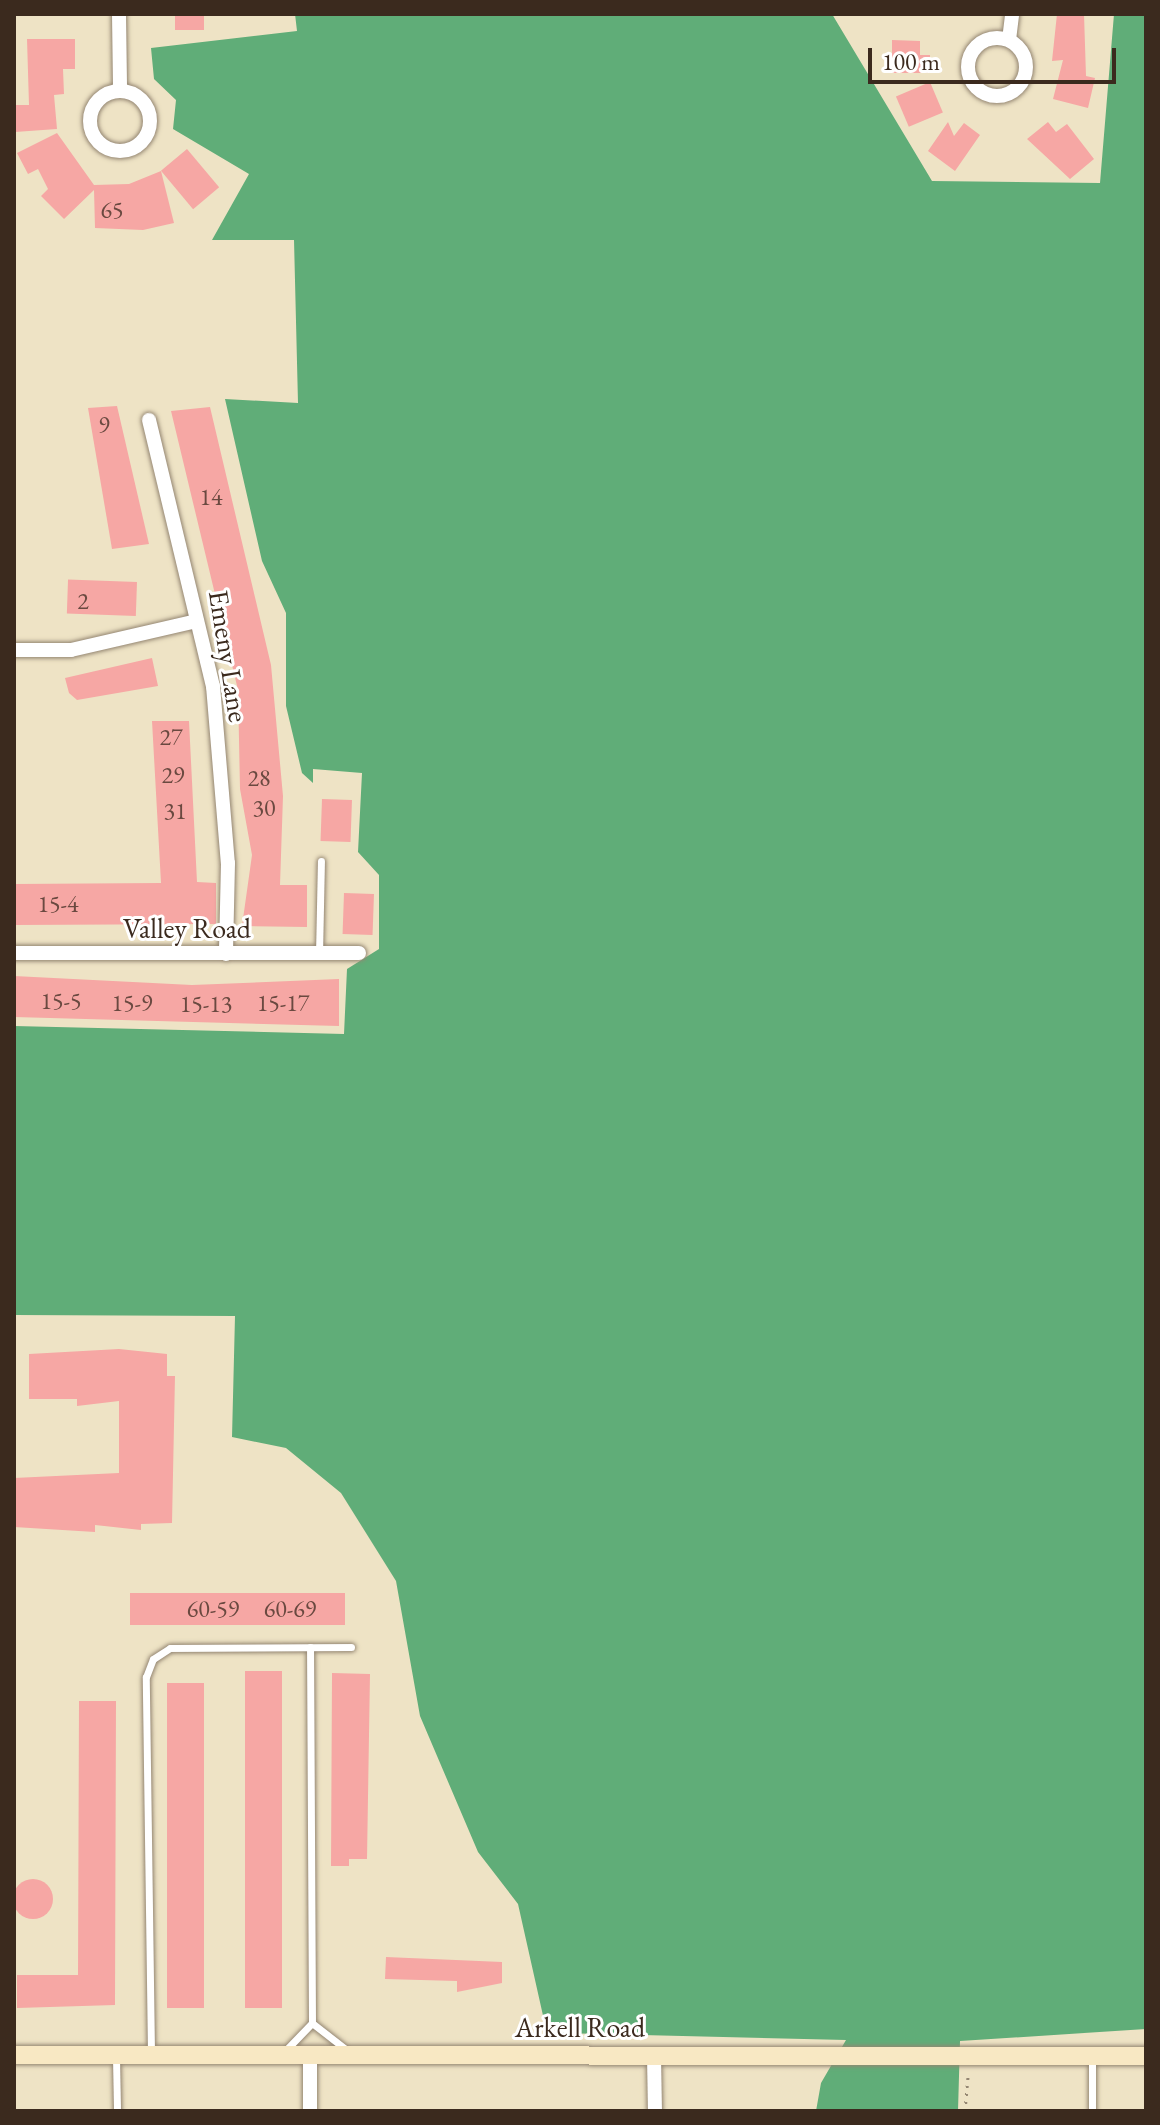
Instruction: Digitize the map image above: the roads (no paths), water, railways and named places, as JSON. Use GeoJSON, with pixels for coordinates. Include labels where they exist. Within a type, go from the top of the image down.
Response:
{"type":"FeatureCollection","features":[{"type":"Feature","properties":{"kind":"main road","name":"Arkell Road"},"geometry":{"type":"LineString","coordinates":[[14,2055],[1146,2056]]}},
{"type":"Feature","properties":{"kind":"street"},"geometry":{"type":"LineString","coordinates":[[119,14],[120,90]]}},
{"type":"Feature","properties":{"kind":"street"},"geometry":{"type":"LineString","coordinates":[[1009,40],[1012,14]]}},
{"type":"Feature","properties":{"kind":"street"},"geometry":{"type":"LineString","coordinates":[[990,38],[1009,40],[1023,54],[1026,73],[1016,90],[988,95],[973,84],[969,56],[990,38]]}},
{"type":"Feature","properties":{"kind":"street"},"geometry":{"type":"LineString","coordinates":[[120,90],[139,96],[151,120],[141,143],[124,151],[104,146],[90,121],[102,96],[120,90]]}},
{"type":"Feature","properties":{"kind":"street","name":"Emeny Lane"},"geometry":{"type":"LineString","coordinates":[[149,420],[197,621],[216,716],[228,863],[226,954]]}},
{"type":"Feature","properties":{"kind":"street"},"geometry":{"type":"LineString","coordinates":[[14,650],[71,650],[197,621]]}},
{"type":"Feature","properties":{"kind":"street","name":"Valley Road"},"geometry":{"type":"LineString","coordinates":[[14,953],[359,953]]}},
{"type":"Feature","properties":{"kind":"street"},"geometry":{"type":"LineString","coordinates":[[310,2055],[310,2111]]}},
{"type":"Feature","properties":{"kind":"street"},"geometry":{"type":"LineString","coordinates":[[654,2056],[655,2111]]}},
{"type":"Feature","properties":{"kind":"lane"},"geometry":{"type":"LineString","coordinates":[[319,954],[321,861]]}},
{"type":"Feature","properties":{"kind":"lane"},"geometry":{"type":"LineString","coordinates":[[281,2055],[312,2023],[310,1647]]}},
{"type":"Feature","properties":{"kind":"lane"},"geometry":{"type":"LineString","coordinates":[[151,2055],[146,1677],[153,1659],[170,1648],[351,1647]]}},
{"type":"Feature","properties":{"kind":"lane"},"geometry":{"type":"LineString","coordinates":[[312,2023],[353,2055]]}},
{"type":"Feature","properties":{"kind":"lane"},"geometry":{"type":"LineString","coordinates":[[116,2055],[117,2111]]}},
{"type":"Feature","properties":{"kind":"lane"},"geometry":{"type":"LineString","coordinates":[[1092,2055],[1092,2111]]}}]}
